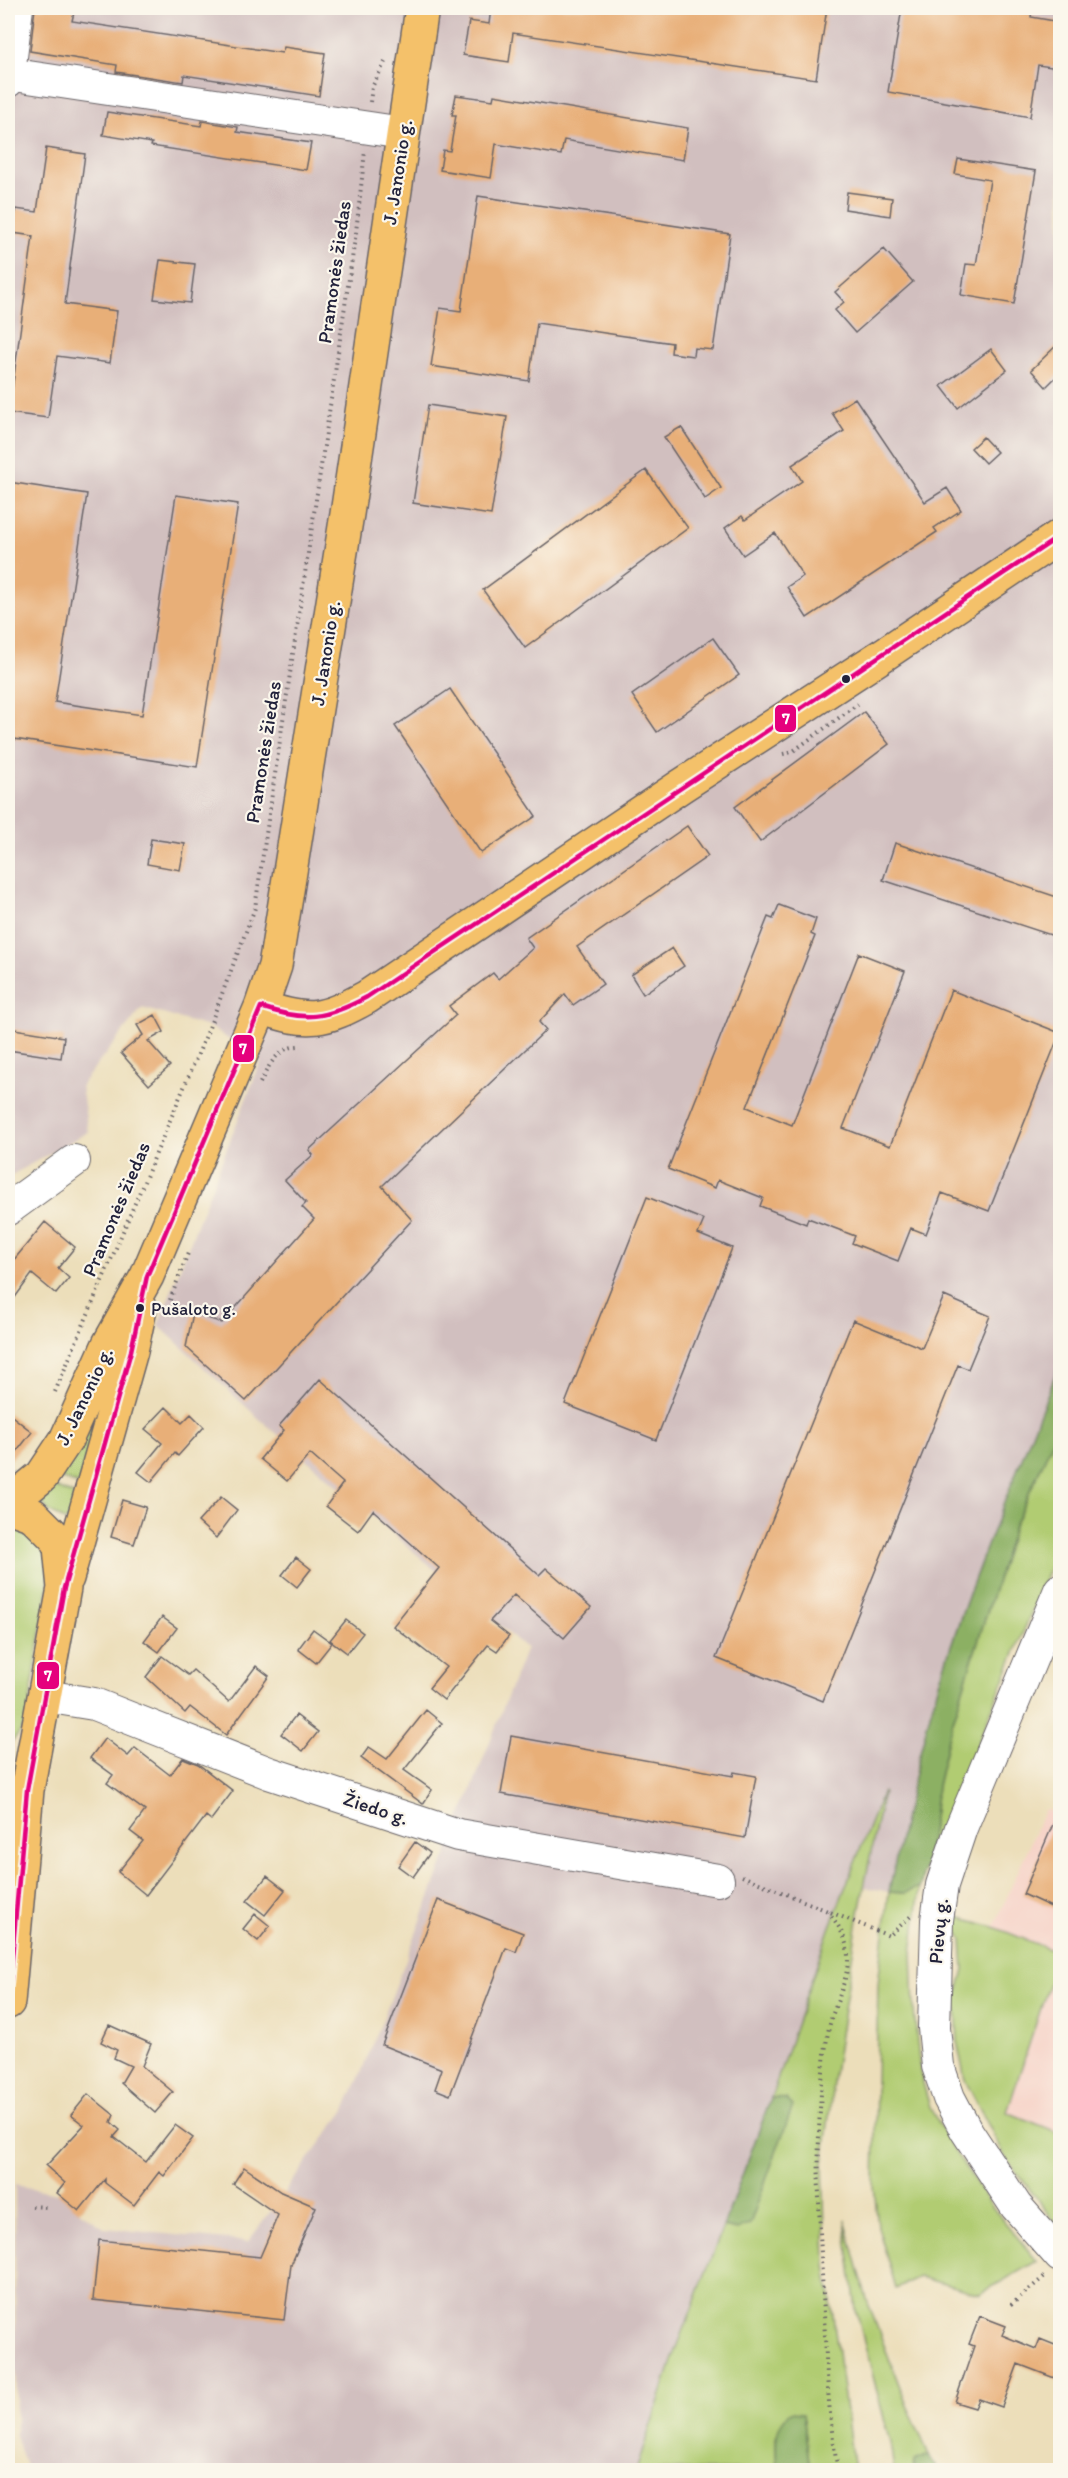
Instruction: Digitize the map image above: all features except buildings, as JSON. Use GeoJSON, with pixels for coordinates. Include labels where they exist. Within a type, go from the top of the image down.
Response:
{"type":"FeatureCollection","features":[{"type":"Feature","properties":{"kind":"main road","name":"J. Janonio g."},"geometry":{"type":"LineString","coordinates":[[8,1505],[42,1476],[66,1440],[109,1344],[147,1276],[261,1007],[276,966],[422,8]]}},
{"type":"Feature","properties":{"kind":"main road"},"geometry":{"type":"LineString","coordinates":[[261,1007],[286,1016],[309,1020],[338,1013],[368,997],[672,792],[886,653],[1060,536]]}},
{"type":"Feature","properties":{"kind":"main road","name":"J. Janonio g."},"geometry":{"type":"LineString","coordinates":[[64,1588],[131,1351],[147,1276]]}},
{"type":"Feature","properties":{"kind":"main road"},"geometry":{"type":"LineString","coordinates":[[8,1505],[33,1515],[49,1529],[60,1547],[64,1588],[45,1696],[34,1743],[17,1883],[8,2002]]}},
{"type":"Feature","properties":{"kind":"main road"},"geometry":{"type":"LineString","coordinates":[[8,1766],[34,1743]]}},
{"type":"Feature","properties":{"kind":"street"},"geometry":{"type":"LineString","coordinates":[[8,81],[17,8]]}},
{"type":"Feature","properties":{"kind":"street"},"geometry":{"type":"LineString","coordinates":[[8,74],[404,133]]}},
{"type":"Feature","properties":{"kind":"street"},"geometry":{"type":"LineString","coordinates":[[8,1209],[74,1161]]}},
{"type":"Feature","properties":{"kind":"street","name":"Pievų g."},"geometry":{"type":"LineString","coordinates":[[1056,2263],[987,2164],[949,2098],[938,2066],[934,2028],[934,1977],[937,1920],[942,1885],[961,1828],[1060,1590]]}},
{"type":"Feature","properties":{"kind":"street","name":"Žiedo g."},"geometry":{"type":"LineString","coordinates":[[45,1696],[94,1704],[269,1773],[458,1834],[718,1880]]}},
{"type":"Feature","properties":{"kind":"path","name":"Pramonės žiedas"},"geometry":{"type":"LineString","coordinates":[[52,1401],[207,1033],[255,908],[356,232],[372,87],[385,62],[387,51]]}},
{"type":"Feature","properties":{"kind":"path"},"geometry":{"type":"LineString","coordinates":[[774,755],[792,752],[855,709],[863,699]]}},
{"type":"Feature","properties":{"kind":"path"},"geometry":{"type":"LineString","coordinates":[[256,1093],[269,1063],[288,1047],[309,1045]]}},
{"type":"Feature","properties":{"kind":"path"},"geometry":{"type":"LineString","coordinates":[[170,1300],[190,1248]]}},
{"type":"Feature","properties":{"kind":"path"},"geometry":{"type":"LineString","coordinates":[[718,1880],[744,1876],[889,1936],[942,1885]]}},
{"type":"Feature","properties":{"kind":"path"},"geometry":{"type":"LineString","coordinates":[[828,1911],[840,1927],[848,1947],[848,1967],[844,1986],[834,2010],[827,2040],[818,2180],[828,2394],[838,2470]]}},
{"type":"Feature","properties":{"kind":"path"},"geometry":{"type":"LineString","coordinates":[[32,2206],[47,2207]]}},
{"type":"Feature","properties":{"kind":"path"},"geometry":{"type":"LineString","coordinates":[[1011,2304],[1056,2263]]}},
{"type":"Feature","properties":{"kind":"shaded area"},"geometry":{"type":"Polygon","coordinates":[[[8,8],[1060,8],[1060,1363],[992,1534],[944,1669],[915,1768],[889,1892],[865,1887],[882,1795],[829,1929],[771,2098],[672,2361],[636,2470],[27,2470],[16,2436],[15,2185],[57,2193],[120,2161],[79,2211],[104,2228],[248,2242],[345,2110],[375,2040],[526,1648],[255,1415],[158,1325],[261,1061],[212,1028],[142,1008],[81,1085],[88,1132],[8,1177],[8,8]]]}},
{"type":"Feature","properties":{"kind":"shaded area"},"geometry":{"type":"Polygon","coordinates":[[[1045,1809],[1060,1815],[1060,2133],[1006,2112],[1059,1953],[994,1927],[1045,1809]]]}},
{"type":"Feature","properties":{"kind":"green space"},"geometry":{"type":"Polygon","coordinates":[[[116,1352],[79,1485],[57,1477],[116,1352]]]}},
{"type":"Feature","properties":{"kind":"green space"},"geometry":{"type":"Polygon","coordinates":[[[1060,1363],[1060,1425],[1014,1526],[949,1734],[937,1786],[928,1856],[920,1887],[905,1893],[889,1892],[913,1780],[943,1670],[984,1554],[1060,1363]]]}},
{"type":"Feature","properties":{"kind":"green space"},"geometry":{"type":"Polygon","coordinates":[[[1060,1425],[1060,1542],[943,1829],[928,1856],[937,1786],[949,1734],[1014,1526],[1060,1425]]]}},
{"type":"Feature","properties":{"kind":"green space"},"geometry":{"type":"Polygon","coordinates":[[[50,1485],[76,1496],[68,1519],[65,1521],[49,1511],[40,1501],[50,1485]]]}},
{"type":"Feature","properties":{"kind":"green space"},"geometry":{"type":"Polygon","coordinates":[[[8,1526],[29,1532],[40,1540],[51,1568],[27,1720],[18,1735],[8,1745],[8,1526]]]}},
{"type":"Feature","properties":{"kind":"green space"},"geometry":{"type":"Polygon","coordinates":[[[883,1791],[859,1913],[835,2067],[823,2164],[826,2265],[854,2470],[810,2470],[803,2414],[776,2436],[777,2470],[636,2470],[672,2361],[723,2227],[738,2230],[786,2099],[771,2098],[829,1929],[883,1791]]]}},
{"type":"Feature","properties":{"kind":"green space"},"geometry":{"type":"Polygon","coordinates":[[[920,1887],[912,1953],[914,2010],[920,2072],[930,2108],[955,2152],[994,2209],[1037,2261],[980,2294],[919,2277],[896,2288],[878,2227],[874,2186],[878,1984],[889,1892],[905,1893],[920,1887]]]}},
{"type":"Feature","properties":{"kind":"green space"},"geometry":{"type":"Polygon","coordinates":[[[951,1915],[994,1927],[1059,1953],[1007,2112],[1060,2133],[1060,2229],[1005,2157],[965,2080],[958,2046],[956,1998],[964,1970],[962,1940],[951,1915]]]}},
{"type":"Feature","properties":{"kind":"green space"},"geometry":{"type":"Polygon","coordinates":[[[771,2098],[786,2099],[793,2106],[750,2224],[738,2230],[723,2227],[771,2098]]]}},
{"type":"Feature","properties":{"kind":"green space"},"geometry":{"type":"Polygon","coordinates":[[[845,2220],[868,2303],[906,2403],[929,2455],[916,2461],[914,2470],[894,2470],[890,2442],[856,2310],[845,2220]]]}},
{"type":"Feature","properties":{"kind":"green space"},"geometry":{"type":"Polygon","coordinates":[[[790,2412],[803,2413],[810,2470],[777,2470],[776,2439],[780,2424],[790,2412]]]}},
{"type":"Feature","properties":{"kind":"green space"},"geometry":{"type":"Polygon","coordinates":[[[929,2455],[937,2470],[914,2470],[915,2461],[929,2455]]]}},
{"type":"Feature","properties":{"kind":"transit line","name":"7"},"geometry":{"type":"LineString","coordinates":[[8,2002],[27,1790],[64,1588],[131,1351],[147,1276],[261,1007],[290,1015],[315,1016],[339,1010],[367,997],[1060,536]]}},
{"type":"Feature","properties":{"kind":"place","name":"Pušaloto g."},"geometry":{"type":"Point","coordinates":[140,1308]}}]}
